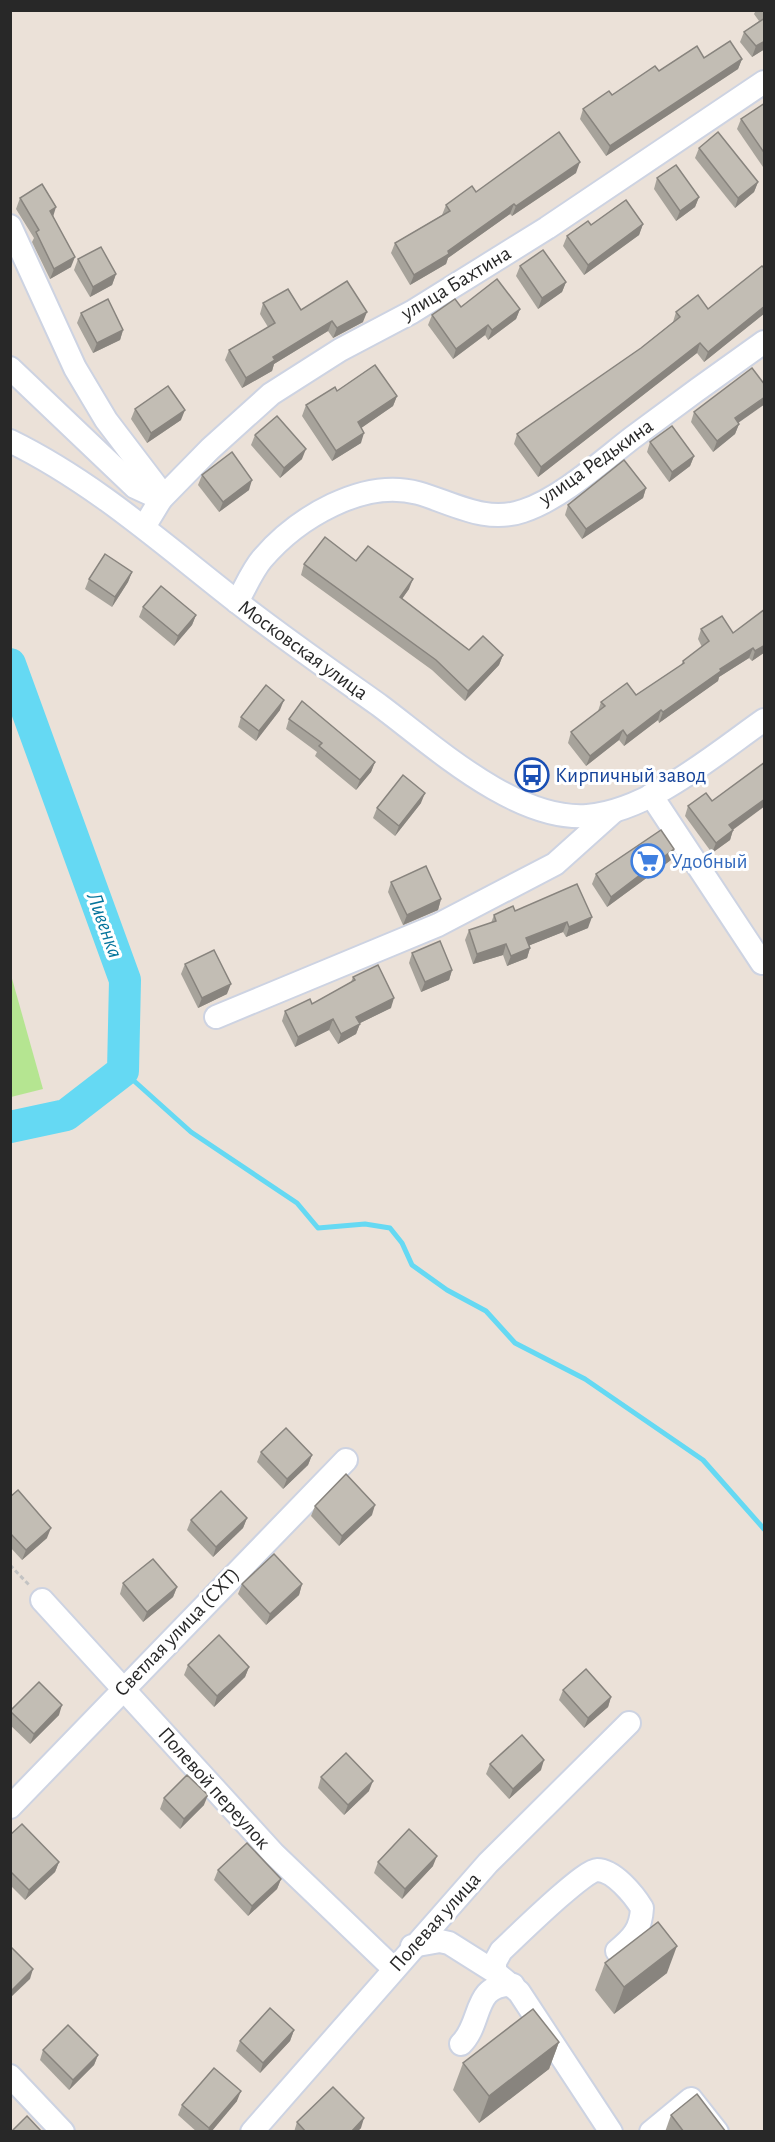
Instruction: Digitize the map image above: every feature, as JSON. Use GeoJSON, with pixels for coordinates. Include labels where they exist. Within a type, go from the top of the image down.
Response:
{"type":"FeatureCollection","features":[{"type":"Feature","properties":{"kind":"street","name":"улица Бахтина"},"geometry":{"type":"LineString","coordinates":[[144,527],[161,499],[210,449],[271,394],[340,350],[412,312],[547,228],[765,82]]}},
{"type":"Feature","properties":{"kind":"street"},"geometry":{"type":"LineString","coordinates":[[10,226],[75,368],[106,420],[151,476],[161,499]]}},
{"type":"Feature","properties":{"kind":"street","name":"улица Редькина"},"geometry":{"type":"LineString","coordinates":[[237,602],[261,560],[283,538],[305,521],[356,497],[395,489],[418,493],[479,513],[506,515],[524,511],[550,498],[596,466],[765,342]]}},
{"type":"Feature","properties":{"kind":"street"},"geometry":{"type":"LineString","coordinates":[[10,368],[135,487],[161,499]]}},
{"type":"Feature","properties":{"kind":"street","name":"Московская улица"},"geometry":{"type":"LineString","coordinates":[[10,441],[45,458],[144,527],[237,602],[467,770],[514,799],[540,810],[563,816],[613,812]]}},
{"type":"Feature","properties":{"kind":"street","name":"Московская улица"},"geometry":{"type":"LineString","coordinates":[[216,1017],[438,925],[555,864],[613,812],[651,795],[765,720]]}},
{"type":"Feature","properties":{"kind":"street"},"geometry":{"type":"LineString","coordinates":[[651,795],[762,963]]}},
{"type":"Feature","properties":{"kind":"street","name":"Светлая улица (СХТ)"},"geometry":{"type":"LineString","coordinates":[[10,1807],[346,1460]]}},
{"type":"Feature","properties":{"kind":"street","name":"Полевой переулок"},"geometry":{"type":"LineString","coordinates":[[42,1600],[274,1854],[394,1969]]}},
{"type":"Feature","properties":{"kind":"street","name":"Полевая улица"},"geometry":{"type":"LineString","coordinates":[[252,2132],[412,1946],[488,1863],[629,1723]]}},
{"type":"Feature","properties":{"kind":"street"},"geometry":{"type":"LineString","coordinates":[[611,2132],[495,1962],[501,1951],[580,1878],[597,1870],[603,1871],[626,1888],[642,1908],[640,1926],[636,1935],[617,1951]]}},
{"type":"Feature","properties":{"kind":"street"},"geometry":{"type":"LineString","coordinates":[[412,1946],[430,1942],[449,1943],[504,1978]]}},
{"type":"Feature","properties":{"kind":"street"},"geometry":{"type":"LineString","coordinates":[[461,2044],[472,2031],[477,2012],[486,1994],[504,1978]]}},
{"type":"Feature","properties":{"kind":"street"},"geometry":{"type":"LineString","coordinates":[[10,2076],[63,2132]]}},
{"type":"Feature","properties":{"kind":"street"},"geometry":{"type":"LineString","coordinates":[[651,2132],[691,2099],[717,2132]]}},
{"type":"Feature","properties":{"kind":"path"},"geometry":{"type":"LineString","coordinates":[[10,1565],[42,1600]]}},
{"type":"Feature","properties":{"kind":"green space"},"geometry":{"type":"Polygon","coordinates":[[[11,975],[43,1089],[10,1097],[11,975]]]}},
{"type":"Feature","properties":{"kind":"building"},"geometry":{"type":"Polygon","coordinates":[[[765,18],[765,41],[756,46],[744,32],[765,18]]]}},
{"type":"Feature","properties":{"kind":"building"},"geometry":{"type":"Polygon","coordinates":[[[730,41],[742,59],[610,146],[583,109],[609,91],[612,95],[655,66],[659,71],[697,46],[704,58],[730,41]]]}},
{"type":"Feature","properties":{"kind":"building"},"geometry":{"type":"Polygon","coordinates":[[[765,103],[765,154],[741,119],[765,103]]]}},
{"type":"Feature","properties":{"kind":"building"},"geometry":{"type":"Polygon","coordinates":[[[559,132],[580,162],[516,206],[514,204],[448,251],[449,254],[414,275],[395,243],[450,211],[446,205],[472,186],[476,192],[559,132]]]}},
{"type":"Feature","properties":{"kind":"building"},"geometry":{"type":"Polygon","coordinates":[[[718,132],[758,182],[738,198],[699,148],[718,132]]]}},
{"type":"Feature","properties":{"kind":"building"},"geometry":{"type":"Polygon","coordinates":[[[676,165],[699,197],[680,211],[657,178],[676,165]]]}},
{"type":"Feature","properties":{"kind":"building"},"geometry":{"type":"Polygon","coordinates":[[[42,184],[56,207],[50,211],[75,257],[54,269],[36,232],[39,230],[20,198],[42,184]]]}},
{"type":"Feature","properties":{"kind":"building"},"geometry":{"type":"Polygon","coordinates":[[[626,200],[643,224],[588,265],[567,236],[588,221],[591,225],[626,200]]]}},
{"type":"Feature","properties":{"kind":"building"},"geometry":{"type":"Polygon","coordinates":[[[101,247],[116,274],[93,287],[78,259],[101,247]]]}},
{"type":"Feature","properties":{"kind":"building"},"geometry":{"type":"Polygon","coordinates":[[[543,250],[566,282],[542,298],[520,266],[543,250]]]}},
{"type":"Feature","properties":{"kind":"building"},"geometry":{"type":"Polygon","coordinates":[[[762,266],[765,269],[765,306],[708,352],[700,343],[541,467],[517,434],[641,348],[680,317],[676,312],[698,295],[708,309],[762,266]]]}},
{"type":"Feature","properties":{"kind":"building"},"geometry":{"type":"Polygon","coordinates":[[[497,279],[520,309],[492,330],[488,325],[456,349],[432,315],[455,299],[461,307],[497,279]]]}},
{"type":"Feature","properties":{"kind":"building"},"geometry":{"type":"Polygon","coordinates":[[[347,281],[367,312],[337,328],[332,321],[273,357],[275,360],[246,378],[229,350],[275,323],[263,303],[288,289],[301,310],[347,281]]]}},
{"type":"Feature","properties":{"kind":"building"},"geometry":{"type":"Polygon","coordinates":[[[108,299],[123,330],[97,343],[81,313],[108,299]]]}},
{"type":"Feature","properties":{"kind":"building"},"geometry":{"type":"Polygon","coordinates":[[[375,365],[397,396],[358,422],[364,433],[336,451],[306,405],[335,387],[337,391],[375,365]]]}},
{"type":"Feature","properties":{"kind":"building"},"geometry":{"type":"Polygon","coordinates":[[[752,368],[765,385],[765,397],[735,418],[739,424],[717,441],[694,412],[752,368]]]}},
{"type":"Feature","properties":{"kind":"building"},"geometry":{"type":"Polygon","coordinates":[[[168,386],[185,410],[151,433],[135,409],[168,386]]]}},
{"type":"Feature","properties":{"kind":"building"},"geometry":{"type":"Polygon","coordinates":[[[277,416],[306,449],[284,468],[255,435],[277,416]]]}},
{"type":"Feature","properties":{"kind":"building"},"geometry":{"type":"Polygon","coordinates":[[[672,426],[694,456],[672,472],[650,442],[672,426]]]}},
{"type":"Feature","properties":{"kind":"building"},"geometry":{"type":"Polygon","coordinates":[[[232,452],[252,480],[223,502],[202,475],[232,452]]]}},
{"type":"Feature","properties":{"kind":"building"},"geometry":{"type":"Polygon","coordinates":[[[624,460],[646,488],[586,529],[568,505],[624,460]]]}},
{"type":"Feature","properties":{"kind":"building"},"geometry":{"type":"Polygon","coordinates":[[[325,537],[356,561],[368,546],[413,579],[400,597],[469,650],[483,636],[503,655],[468,691],[436,660],[304,564],[325,537]]]}},
{"type":"Feature","properties":{"kind":"building"},"geometry":{"type":"Polygon","coordinates":[[[105,554],[132,572],[115,597],[89,579],[105,554]]]}},
{"type":"Feature","properties":{"kind":"building"},"geometry":{"type":"Polygon","coordinates":[[[161,586],[196,615],[178,636],[143,607],[161,586]]]}},
{"type":"Feature","properties":{"kind":"building"},"geometry":{"type":"Polygon","coordinates":[[[765,609],[765,645],[755,651],[753,648],[720,669],[721,671],[663,712],[661,710],[627,736],[623,730],[590,756],[571,732],[605,706],[601,702],[627,683],[636,695],[684,663],[683,661],[709,641],[701,629],[722,616],[733,633],[765,609]]]}},
{"type":"Feature","properties":{"kind":"building"},"geometry":{"type":"Polygon","coordinates":[[[266,685],[284,700],[259,731],[241,717],[266,685]]]}},
{"type":"Feature","properties":{"kind":"building"},"geometry":{"type":"Polygon","coordinates":[[[302,701],[375,762],[360,780],[319,746],[322,743],[289,719],[302,701]]]}},
{"type":"Feature","properties":{"kind":"building"},"geometry":{"type":"Polygon","coordinates":[[[765,762],[765,799],[729,825],[733,830],[716,843],[688,806],[706,793],[712,801],[765,762]]]}},
{"type":"Feature","properties":{"kind":"building"},"geometry":{"type":"Polygon","coordinates":[[[403,775],[425,793],[399,826],[377,808],[403,775]]]}},
{"type":"Feature","properties":{"kind":"building"},"geometry":{"type":"Polygon","coordinates":[[[661,830],[674,849],[611,897],[596,874],[661,830]]]}},
{"type":"Feature","properties":{"kind":"building"},"geometry":{"type":"Polygon","coordinates":[[[426,866],[441,899],[407,915],[391,882],[426,866]]]}},
{"type":"Feature","properties":{"kind":"building"},"geometry":{"type":"Polygon","coordinates":[[[577,884],[592,917],[569,927],[567,922],[526,938],[530,948],[511,956],[506,944],[477,954],[469,930],[496,921],[494,915],[513,906],[515,911],[577,884]]]}},
{"type":"Feature","properties":{"kind":"building"},"geometry":{"type":"Polygon","coordinates":[[[440,941],[452,970],[425,982],[412,953],[440,941]]]}},
{"type":"Feature","properties":{"kind":"building"},"geometry":{"type":"Polygon","coordinates":[[[214,950],[231,984],[202,998],[185,964],[214,950]]]}},
{"type":"Feature","properties":{"kind":"building"},"geometry":{"type":"Polygon","coordinates":[[[378,965],[394,998],[356,1017],[360,1024],[341,1034],[333,1019],[298,1037],[285,1011],[310,999],[312,1004],[355,980],[353,977],[378,965]]]}},
{"type":"Feature","properties":{"kind":"building"},"geometry":{"type":"Polygon","coordinates":[[[286,1428],[312,1455],[287,1479],[261,1452],[286,1428]]]}},
{"type":"Feature","properties":{"kind":"building"},"geometry":{"type":"Polygon","coordinates":[[[346,1474],[375,1505],[342,1536],[315,1506],[346,1474]]]}},
{"type":"Feature","properties":{"kind":"building"},"geometry":{"type":"Polygon","coordinates":[[[18,1490],[51,1528],[26,1550],[10,1533],[10,1497],[18,1490]]]}},
{"type":"Feature","properties":{"kind":"building"},"geometry":{"type":"Polygon","coordinates":[[[221,1491],[247,1518],[216,1547],[191,1520],[221,1491]]]}},
{"type":"Feature","properties":{"kind":"building"},"geometry":{"type":"Polygon","coordinates":[[[274,1554],[302,1584],[270,1614],[242,1584],[274,1554]]]}},
{"type":"Feature","properties":{"kind":"building"},"geometry":{"type":"Polygon","coordinates":[[[153,1559],[177,1587],[147,1612],[123,1583],[153,1559]]]}},
{"type":"Feature","properties":{"kind":"building"},"geometry":{"type":"Polygon","coordinates":[[[219,1635],[249,1667],[217,1696],[188,1665],[219,1635]]]}},
{"type":"Feature","properties":{"kind":"building"},"geometry":{"type":"Polygon","coordinates":[[[586,1669],[611,1697],[588,1718],[563,1690],[586,1669]]]}},
{"type":"Feature","properties":{"kind":"building"},"geometry":{"type":"Polygon","coordinates":[[[39,1682],[62,1705],[34,1734],[10,1711],[39,1682]]]}},
{"type":"Feature","properties":{"kind":"building"},"geometry":{"type":"Polygon","coordinates":[[[522,1735],[544,1760],[513,1789],[490,1764],[522,1735]]]}},
{"type":"Feature","properties":{"kind":"building"},"geometry":{"type":"Polygon","coordinates":[[[346,1753],[373,1781],[348,1805],[321,1777],[346,1753]]]}},
{"type":"Feature","properties":{"kind":"building"},"geometry":{"type":"Polygon","coordinates":[[[187,1775],[208,1795],[184,1819],[164,1798],[187,1775]]]}},
{"type":"Feature","properties":{"kind":"building"},"geometry":{"type":"Polygon","coordinates":[[[22,1824],[59,1862],[29,1890],[10,1871],[10,1835],[22,1824]]]}},
{"type":"Feature","properties":{"kind":"building"},"geometry":{"type":"Polygon","coordinates":[[[409,1829],[437,1856],[405,1889],[378,1862],[409,1829]]]}},
{"type":"Feature","properties":{"kind":"building"},"geometry":{"type":"Polygon","coordinates":[[[247,1843],[281,1879],[252,1906],[218,1870],[247,1843]]]}},
{"type":"Feature","properties":{"kind":"building"},"geometry":{"type":"Polygon","coordinates":[[[658,1922],[677,1946],[624,1987],[605,1963],[658,1922]]]}},
{"type":"Feature","properties":{"kind":"building"},"geometry":{"type":"Polygon","coordinates":[[[10,1946],[33,1969],[10,1992],[10,1946]]]}},
{"type":"Feature","properties":{"kind":"building"},"geometry":{"type":"Polygon","coordinates":[[[270,2008],[294,2030],[263,2063],[240,2041],[270,2008]]]}},
{"type":"Feature","properties":{"kind":"building"},"geometry":{"type":"Polygon","coordinates":[[[533,2009],[559,2042],[489,2096],[463,2063],[533,2009]]]}},
{"type":"Feature","properties":{"kind":"building"},"geometry":{"type":"Polygon","coordinates":[[[68,2025],[98,2055],[73,2080],[43,2050],[68,2025]]]}},
{"type":"Feature","properties":{"kind":"building"},"geometry":{"type":"Polygon","coordinates":[[[214,2068],[241,2091],[209,2128],[182,2105],[214,2068]]]}},
{"type":"Feature","properties":{"kind":"building"},"geometry":{"type":"Polygon","coordinates":[[[333,2087],[364,2118],[351,2132],[306,2132],[297,2122],[333,2087]]]}},
{"type":"Feature","properties":{"kind":"building"},"geometry":{"type":"Polygon","coordinates":[[[697,2094],[726,2132],[684,2132],[671,2115],[697,2094]]]}},
{"type":"Feature","properties":{"kind":"building"},"geometry":{"type":"Polygon","coordinates":[[[27,2116],[42,2132],[11,2132],[27,2116]]]}},
{"type":"Feature","properties":{"kind":"waterway","name":"Ливенка"},"geometry":{"type":"LineString","coordinates":[[10,664],[125,980],[123,1071],[66,1115],[10,1127]]}},
{"type":"Feature","properties":{"kind":"waterway"},"geometry":{"type":"LineString","coordinates":[[123,1071],[191,1132],[297,1203],[318,1228],[365,1224],[390,1228],[402,1243],[412,1265],[447,1290],[486,1311],[515,1343],[585,1379],[703,1460],[764,1529]]}},
{"type":"Feature","properties":{"kind":"place","name":"Кирпичный завод"},"geometry":{"type":"Point","coordinates":[532,775]}},
{"type":"Feature","properties":{"kind":"place","name":"Удобный"},"geometry":{"type":"Point","coordinates":[648,861]}}]}
